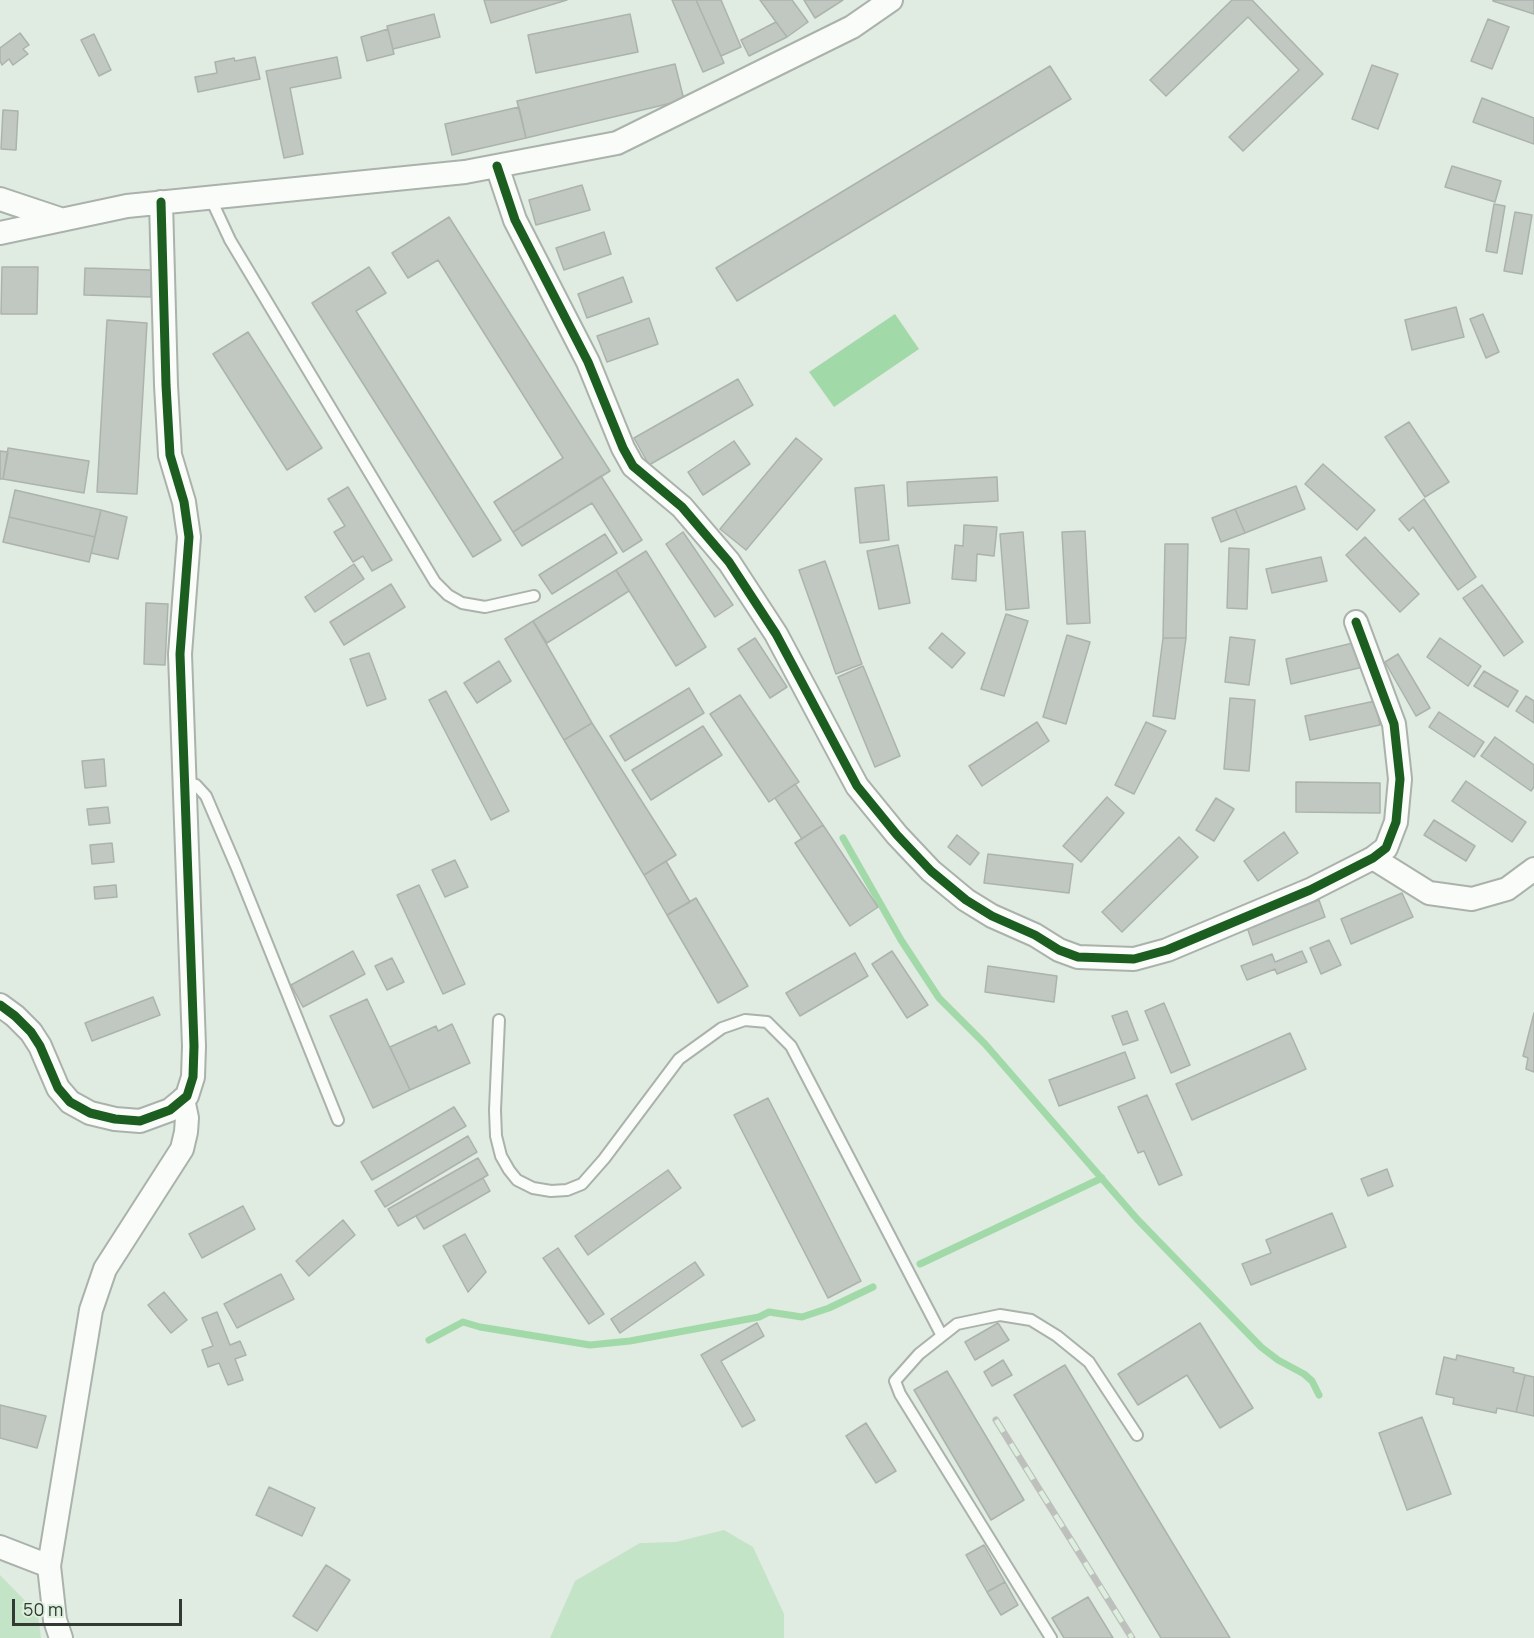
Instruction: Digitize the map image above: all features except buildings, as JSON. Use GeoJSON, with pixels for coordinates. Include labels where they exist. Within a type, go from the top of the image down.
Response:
{"type":"FeatureCollection","features":[{"type":"Feature","properties":{"kind":"street"},"geometry":{"type":"LineString","coordinates":[[0,233],[127,206],[465,171],[617,143],[852,27],[891,0]]}},
{"type":"Feature","properties":{"kind":"street"},"geometry":{"type":"LineString","coordinates":[[496,165],[515,219],[588,362],[623,448],[633,466],[682,507],[729,562],[776,634],[857,786],[897,835],[931,871],[966,900],[992,916],[1035,935],[1059,950],[1078,957],[1134,959],[1167,950],[1310,890],[1373,858],[1386,848],[1396,822],[1400,779],[1394,724],[1356,622]]}},
{"type":"Feature","properties":{"kind":"street"},"geometry":{"type":"LineString","coordinates":[[0,200],[62,219]]}},
{"type":"Feature","properties":{"kind":"street"},"geometry":{"type":"LineString","coordinates":[[0,1005],[31,1032],[40,1046],[58,1088],[70,1102],[90,1113],[115,1119],[140,1121],[170,1110],[187,1096],[193,1077],[194,1046],[180,654],[189,537],[184,502],[170,455],[161,202]]}},
{"type":"Feature","properties":{"kind":"street"},"geometry":{"type":"LineString","coordinates":[[1373,858],[1429,893],[1472,899],[1507,889],[1534,869]]}},
{"type":"Feature","properties":{"kind":"street"},"geometry":{"type":"LineString","coordinates":[[61,1638],[55,1620],[49,1566],[91,1310],[105,1269],[182,1149],[187,1118],[183,1099]]}},
{"type":"Feature","properties":{"kind":"street"},"geometry":{"type":"LineString","coordinates":[[0,1547],[49,1566]]}},
{"type":"Feature","properties":{"kind":"lane"},"geometry":{"type":"LineString","coordinates":[[210,197],[230,240],[435,582],[448,595],[462,603],[485,607],[534,596]]}},
{"type":"Feature","properties":{"kind":"lane"},"geometry":{"type":"LineString","coordinates":[[184,781],[196,785],[206,796],[338,1120]]}},
{"type":"Feature","properties":{"kind":"lane"},"geometry":{"type":"LineString","coordinates":[[500,1020],[495,1110],[496,1136],[501,1156],[508,1170],[517,1180],[533,1188],[551,1191],[567,1190],[582,1184],[604,1159],[679,1059],[722,1028],[745,1020],[767,1022],[791,1046],[942,1336]]}},
{"type":"Feature","properties":{"kind":"lane"},"geometry":{"type":"LineString","coordinates":[[1051,1638],[900,1394],[895,1381],[919,1354],[957,1324],[1000,1315],[1031,1320],[1057,1336],[1089,1362],[1137,1435]]}},
{"type":"Feature","properties":{"kind":"shaded area"},"geometry":{"type":"Polygon","coordinates":[[[895,314],[919,349],[834,407],[809,372],[895,314]]]}},
{"type":"Feature","properties":{"kind":"shaded area"},"geometry":{"type":"Polygon","coordinates":[[[724,1530],[753,1547],[784,1614],[784,1638],[550,1638],[575,1581],[640,1543],[676,1542],[724,1530]]]}},
{"type":"Feature","properties":{"kind":"shaded area"},"geometry":{"type":"Polygon","coordinates":[[[0,1575],[38,1614],[41,1638],[0,1638],[0,1575]]]}},
{"type":"Feature","properties":{"kind":"waterway"},"geometry":{"type":"LineString","coordinates":[[843,838],[901,940],[939,998],[985,1044],[1137,1219],[1261,1347],[1278,1360],[1304,1374],[1312,1381],[1319,1395]]}},
{"type":"Feature","properties":{"kind":"waterway"},"geometry":{"type":"LineString","coordinates":[[920,1264],[1102,1178]]}},
{"type":"Feature","properties":{"kind":"waterway"},"geometry":{"type":"LineString","coordinates":[[429,1340],[463,1322],[480,1327],[590,1345],[630,1341],[759,1317],[769,1312],[802,1317],[829,1308],[873,1287]]}},
{"type":"Feature","properties":{"kind":"railway"},"geometry":{"type":"LineString","coordinates":[[996,1420],[1132,1638]]}},
{"type":"Feature","properties":{"kind":"cycle path"},"geometry":{"type":"LineString","coordinates":[[497,166],[515,220],[588,362],[623,448],[633,466],[682,507],[729,562],[776,634],[857,786],[897,835],[931,871],[966,900],[992,916],[1035,935],[1059,950],[1078,957],[1134,959],[1167,950],[1310,890],[1373,858],[1386,848],[1396,822],[1400,779],[1394,724],[1356,622]]}},
{"type":"Feature","properties":{"kind":"cycle path"},"geometry":{"type":"LineString","coordinates":[[0,1005],[31,1032],[40,1046],[58,1088],[70,1102],[90,1113],[115,1119],[140,1121],[170,1110],[187,1096],[193,1077],[194,1046],[180,654],[189,537],[184,502],[170,455],[161,202]]}}]}
